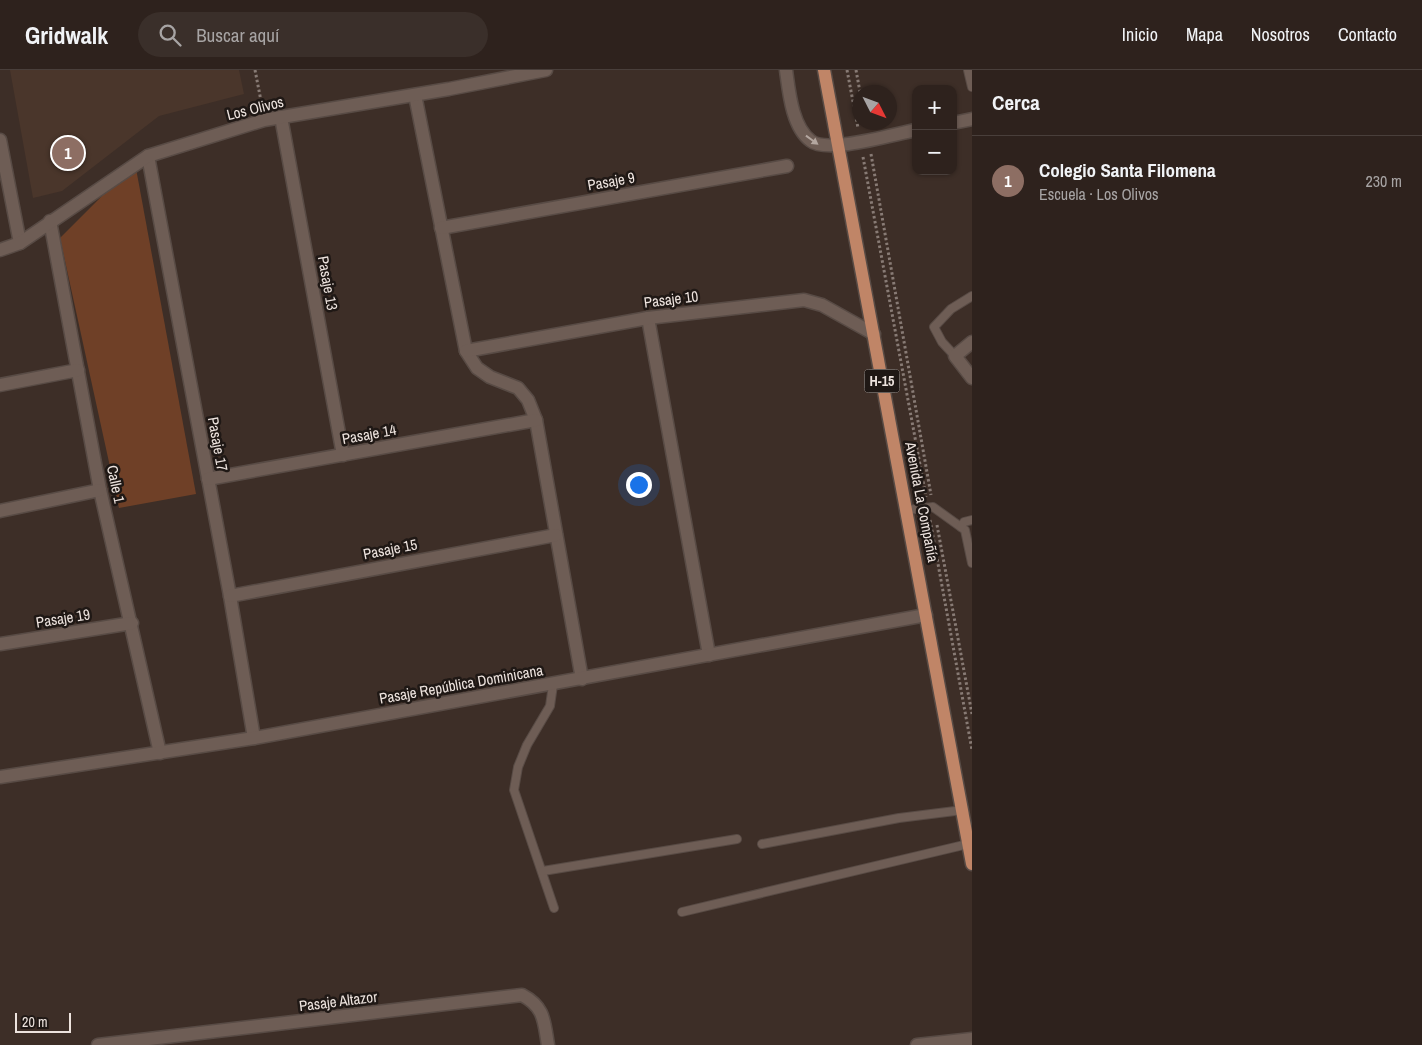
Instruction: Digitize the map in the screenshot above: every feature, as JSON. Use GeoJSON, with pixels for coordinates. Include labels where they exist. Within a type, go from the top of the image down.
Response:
{"type":"FeatureCollection","features":[{"type":"Feature","properties":{"kind":"main road","name":"Avenida La Compañía"},"geometry":{"type":"LineString","coordinates":[[824,70],[963,810],[969,823],[968,844],[972,864]]}},
{"type":"Feature","properties":{"kind":"street"},"geometry":{"type":"LineString","coordinates":[[786,70],[789,95],[803,133],[811,142],[823,147],[838,146],[912,131]]}},
{"type":"Feature","properties":{"kind":"street","name":"Los Olivos"},"geometry":{"type":"LineString","coordinates":[[0,250],[20,242],[148,156],[264,120],[415,95],[539,71]]}},
{"type":"Feature","properties":{"kind":"street"},"geometry":{"type":"LineString","coordinates":[[415,95],[466,351],[477,368],[490,377],[518,388],[528,400],[536,420],[582,680]]}},
{"type":"Feature","properties":{"kind":"street","name":"Pasaje 13"},"geometry":{"type":"LineString","coordinates":[[281,117],[343,455]]}},
{"type":"Feature","properties":{"kind":"street"},"geometry":{"type":"LineString","coordinates":[[957,122],[972,119]]}},
{"type":"Feature","properties":{"kind":"street"},"geometry":{"type":"LineString","coordinates":[[0,140],[20,242]]}},
{"type":"Feature","properties":{"kind":"street","name":"Pasaje 17"},"geometry":{"type":"LineString","coordinates":[[148,156],[230,596],[254,738]]}},
{"type":"Feature","properties":{"kind":"street","name":"Pasaje 9"},"geometry":{"type":"LineString","coordinates":[[441,228],[787,166]]}},
{"type":"Feature","properties":{"kind":"street","name":"Calle 1"},"geometry":{"type":"LineString","coordinates":[[50,221],[100,490],[132,623],[160,752]]}},
{"type":"Feature","properties":{"kind":"street","name":"Pasaje 10"},"geometry":{"type":"LineString","coordinates":[[466,351],[648,318],[804,300],[822,305],[874,334]]}},
{"type":"Feature","properties":{"kind":"street"},"geometry":{"type":"LineString","coordinates":[[648,318],[709,655]]}},
{"type":"Feature","properties":{"kind":"street"},"geometry":{"type":"LineString","coordinates":[[972,342],[954,356],[972,378]]}},
{"type":"Feature","properties":{"kind":"street"},"geometry":{"type":"LineString","coordinates":[[0,385],[78,370]]}},
{"type":"Feature","properties":{"kind":"street","name":"Pasaje 14"},"geometry":{"type":"LineString","coordinates":[[208,480],[536,420]]}},
{"type":"Feature","properties":{"kind":"street"},"geometry":{"type":"LineString","coordinates":[[0,512],[100,490]]}},
{"type":"Feature","properties":{"kind":"street","name":"Pasaje 15"},"geometry":{"type":"LineString","coordinates":[[230,596],[556,535]]}},
{"type":"Feature","properties":{"kind":"street","name":"Pasaje República Dominicana"},"geometry":{"type":"LineString","coordinates":[[0,777],[254,738],[582,680],[926,615]]}},
{"type":"Feature","properties":{"kind":"street","name":"Pasaje 19"},"geometry":{"type":"LineString","coordinates":[[0,644],[132,623]]}},
{"type":"Feature","properties":{"kind":"street","name":"Pasaje Altazor"},"geometry":{"type":"LineString","coordinates":[[98,1045],[188,1040],[522,995],[535,1002],[542,1013],[548,1045]]}},
{"type":"Feature","properties":{"kind":"street"},"geometry":{"type":"LineString","coordinates":[[917,1045],[972,1039]]}},
{"type":"Feature","properties":{"kind":"lane"},"geometry":{"type":"LineString","coordinates":[[968,70],[972,87]]}},
{"type":"Feature","properties":{"kind":"lane"},"geometry":{"type":"LineString","coordinates":[[954,356],[942,342],[934,327],[951,309],[972,296]]}},
{"type":"Feature","properties":{"kind":"lane"},"geometry":{"type":"LineString","coordinates":[[907,510],[930,507],[965,530],[972,563]]}},
{"type":"Feature","properties":{"kind":"lane"},"geometry":{"type":"LineString","coordinates":[[961,527],[964,522],[972,520]]}},
{"type":"Feature","properties":{"kind":"lane"},"geometry":{"type":"LineString","coordinates":[[553,684],[550,706],[528,745],[518,768],[514,790],[554,908]]}},
{"type":"Feature","properties":{"kind":"lane"},"geometry":{"type":"LineString","coordinates":[[762,844],[899,818],[963,810]]}},
{"type":"Feature","properties":{"kind":"lane"},"geometry":{"type":"LineString","coordinates":[[543,871],[737,839]]}},
{"type":"Feature","properties":{"kind":"lane"},"geometry":{"type":"LineString","coordinates":[[682,912],[968,844]]}},
{"type":"Feature","properties":{"kind":"path"},"geometry":{"type":"LineString","coordinates":[[255,70],[264,120]]}},
{"type":"Feature","properties":{"kind":"path"},"geometry":{"type":"LineString","coordinates":[[846,70],[864,140],[972,747]]}},
{"type":"Feature","properties":{"kind":"path"},"geometry":{"type":"LineString","coordinates":[[856,70],[859,85]]}},
{"type":"Feature","properties":{"kind":"path"},"geometry":{"type":"LineString","coordinates":[[864,140],[930,507],[972,714]]}},
{"type":"Feature","properties":{"kind":"shaded area"},"geometry":{"type":"Polygon","coordinates":[[[10,70],[239,70],[244,94],[159,116],[62,191],[33,198],[10,70]]]}},
{"type":"Feature","properties":{"kind":"shaded area"},"geometry":{"type":"Polygon","coordinates":[[[135,163],[196,494],[119,508],[60,238],[135,163]]]}},
{"type":"Feature","properties":{"kind":"place","name":"Colegio Santa Filomena"},"geometry":{"type":"Point","coordinates":[68,153]}}]}
